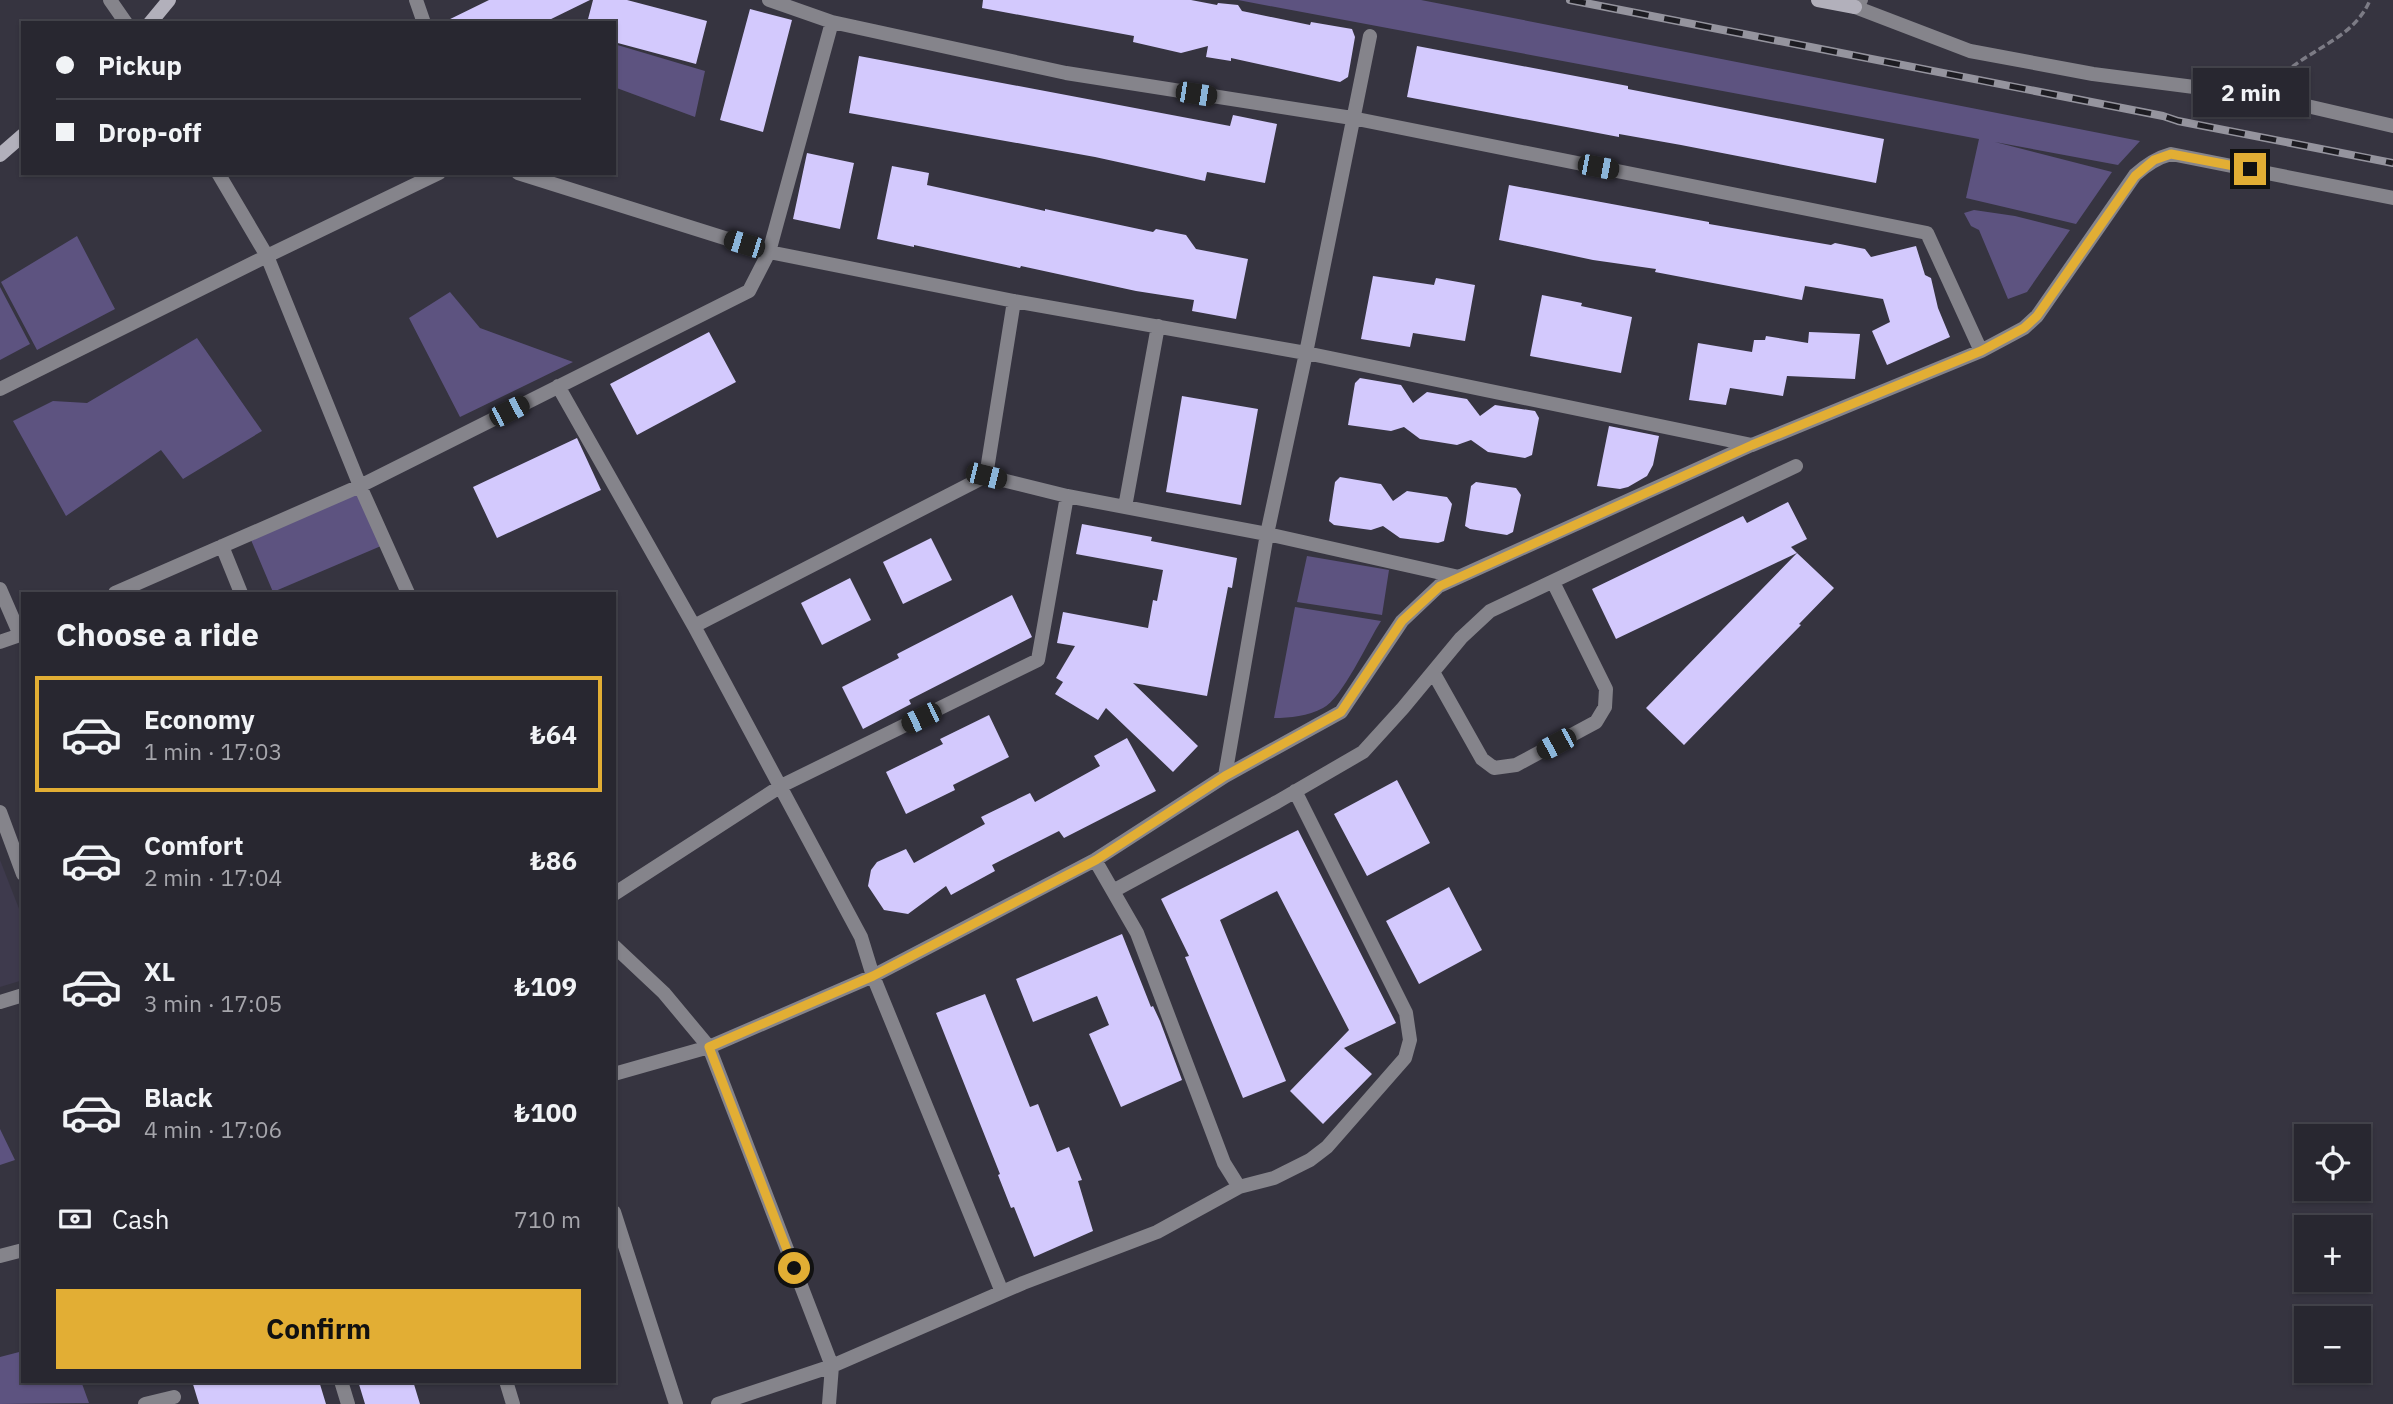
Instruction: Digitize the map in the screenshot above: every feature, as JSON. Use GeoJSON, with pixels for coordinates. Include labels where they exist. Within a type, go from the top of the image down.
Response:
{"type":"FeatureCollection","features":[{"type":"Feature","properties":{"kind":"street"},"geometry":{"type":"LineString","coordinates":[[110,0],[125,21]]}},
{"type":"Feature","properties":{"kind":"street"},"geometry":{"type":"LineString","coordinates":[[152,21],[169,0]]}},
{"type":"Feature","properties":{"kind":"street"},"geometry":{"type":"LineString","coordinates":[[416,0],[423,21]]}},
{"type":"Feature","properties":{"kind":"street"},"geometry":{"type":"LineString","coordinates":[[769,0],[832,22],[1066,73],[1352,118],[1927,233],[1981,351]]}},
{"type":"Feature","properties":{"kind":"street"},"geometry":{"type":"LineString","coordinates":[[1818,0],[1858,4],[1970,51],[2093,74],[2264,96],[2393,126]]}},
{"type":"Feature","properties":{"kind":"street"},"geometry":{"type":"LineString","coordinates":[[117,592],[360,486],[749,291],[769,252],[832,22]]}},
{"type":"Feature","properties":{"kind":"street"},"geometry":{"type":"LineString","coordinates":[[1225,776],[1266,534],[1306,353],[1370,36]]}},
{"type":"Feature","properties":{"kind":"street"},"geometry":{"type":"LineString","coordinates":[[0,155],[21,137]]}},
{"type":"Feature","properties":{"kind":"street"},"geometry":{"type":"LineString","coordinates":[[616,1073],[709,1047],[873,976],[1096,860],[1225,776],[1341,712],[1402,621],[1440,586],[1752,445],[1981,351],[2024,328],[2037,316],[2135,176],[2162,156],[2171,154],[2393,198]]}},
{"type":"Feature","properties":{"kind":"street"},"geometry":{"type":"LineString","coordinates":[[219,175],[267,256],[360,486],[408,592]]}},
{"type":"Feature","properties":{"kind":"street"},"geometry":{"type":"LineString","coordinates":[[0,389],[435,175]]}},
{"type":"Feature","properties":{"kind":"street"},"geometry":{"type":"LineString","coordinates":[[523,175],[769,252],[1306,353],[1752,445]]}},
{"type":"Feature","properties":{"kind":"street"},"geometry":{"type":"LineString","coordinates":[[986,476],[1014,300]]}},
{"type":"Feature","properties":{"kind":"street"},"geometry":{"type":"LineString","coordinates":[[1125,507],[1158,326]]}},
{"type":"Feature","properties":{"kind":"street"},"geometry":{"type":"LineString","coordinates":[[558,386],[694,626],[862,937],[873,976],[1002,1292]]}},
{"type":"Feature","properties":{"kind":"street"},"geometry":{"type":"LineString","coordinates":[[1113,891],[1363,751],[1461,638],[1490,611],[1796,466]]}},
{"type":"Feature","properties":{"kind":"street"},"geometry":{"type":"LineString","coordinates":[[694,626],[986,476],[1067,496],[1266,534],[1459,577]]}},
{"type":"Feature","properties":{"kind":"street"},"geometry":{"type":"LineString","coordinates":[[616,893],[781,786],[1038,660],[1067,496]]}},
{"type":"Feature","properties":{"kind":"street"},"geometry":{"type":"LineString","coordinates":[[222,546],[241,592]]}},
{"type":"Feature","properties":{"kind":"street"},"geometry":{"type":"LineString","coordinates":[[1433,672],[1482,759],[1494,768],[1516,765],[1596,722],[1605,707],[1606,689],[1553,582]]}},
{"type":"Feature","properties":{"kind":"street"},"geometry":{"type":"LineString","coordinates":[[0,589],[21,634],[0,642]]}},
{"type":"Feature","properties":{"kind":"street"},"geometry":{"type":"LineString","coordinates":[[718,1404],[832,1366],[1002,1292],[1157,1232],[1239,1187],[1291,1171],[1327,1147],[1405,1059],[1410,1040],[1406,1013],[1295,791]]}},
{"type":"Feature","properties":{"kind":"street"},"geometry":{"type":"LineString","coordinates":[[1,816],[21,868]]}},
{"type":"Feature","properties":{"kind":"street"},"geometry":{"type":"LineString","coordinates":[[1096,860],[1137,933],[1224,1163],[1239,1187]]}},
{"type":"Feature","properties":{"kind":"street"},"geometry":{"type":"LineString","coordinates":[[616,948],[664,993],[709,1047],[832,1366],[829,1404]]}},
{"type":"Feature","properties":{"kind":"street"},"geometry":{"type":"LineString","coordinates":[[0,1002],[21,996]]}},
{"type":"Feature","properties":{"kind":"street"},"geometry":{"type":"LineString","coordinates":[[616,1218],[676,1404]]}},
{"type":"Feature","properties":{"kind":"street"},"geometry":{"type":"LineString","coordinates":[[0,1256],[21,1251]]}},
{"type":"Feature","properties":{"kind":"street"},"geometry":{"type":"LineString","coordinates":[[145,1404],[175,1400],[170,1383]]}},
{"type":"Feature","properties":{"kind":"street"},"geometry":{"type":"LineString","coordinates":[[342,1383],[348,1404]]}},
{"type":"Feature","properties":{"kind":"street"},"geometry":{"type":"LineString","coordinates":[[507,1383],[513,1404]]}},
{"type":"Feature","properties":{"kind":"path"},"geometry":{"type":"LineString","coordinates":[[2264,96],[2294,65],[2350,30],[2365,13],[2370,0]]}},
{"type":"Feature","properties":{"kind":"shaded area"},"geometry":{"type":"Polygon","coordinates":[[[1238,0],[1421,0],[2140,141],[2118,165],[1995,142],[2112,172],[2076,224],[1966,198],[1979,139],[1238,0]]]}},
{"type":"Feature","properties":{"kind":"shaded area"},"geometry":{"type":"Polygon","coordinates":[[[616,45],[705,71],[695,117],[616,88],[616,45]]]}},
{"type":"Feature","properties":{"kind":"shaded area"},"geometry":{"type":"Polygon","coordinates":[[[1974,210],[2015,216],[2070,230],[2027,292],[2008,299],[1979,230],[1971,226],[1964,213],[1974,210]]]}},
{"type":"Feature","properties":{"kind":"shaded area"},"geometry":{"type":"Polygon","coordinates":[[[77,236],[115,309],[37,350],[1,282],[77,236]]]}},
{"type":"Feature","properties":{"kind":"shaded area"},"geometry":{"type":"Polygon","coordinates":[[[0,287],[30,344],[0,360],[0,287]]]}},
{"type":"Feature","properties":{"kind":"shaded area"},"geometry":{"type":"Polygon","coordinates":[[[450,292],[480,328],[573,362],[460,417],[409,318],[450,292]]]}},
{"type":"Feature","properties":{"kind":"shaded area"},"geometry":{"type":"Polygon","coordinates":[[[197,338],[262,431],[183,479],[161,450],[66,516],[13,421],[53,401],[87,403],[197,338]]]}},
{"type":"Feature","properties":{"kind":"shaded area"},"geometry":{"type":"Polygon","coordinates":[[[357,491],[381,546],[273,592],[251,540],[357,491]]]}},
{"type":"Feature","properties":{"kind":"shaded area"},"geometry":{"type":"Polygon","coordinates":[[[1307,556],[1389,570],[1382,615],[1297,602],[1307,556]]]}},
{"type":"Feature","properties":{"kind":"shaded area"},"geometry":{"type":"Polygon","coordinates":[[[1295,607],[1381,621],[1346,682],[1330,702],[1305,715],[1274,718],[1295,607]]]}},
{"type":"Feature","properties":{"kind":"shaded area"},"geometry":{"type":"Polygon","coordinates":[[[0,860],[21,914],[21,981],[0,987],[0,860]]]}},
{"type":"Feature","properties":{"kind":"shaded area"},"geometry":{"type":"Polygon","coordinates":[[[0,1129],[15,1160],[0,1165],[0,1129]]]}},
{"type":"Feature","properties":{"kind":"shaded area"},"geometry":{"type":"Polygon","coordinates":[[[21,1352],[21,1383],[82,1383],[89,1403],[0,1404],[0,1357],[21,1352]]]}},
{"type":"Feature","properties":{"kind":"building"},"geometry":{"type":"Polygon","coordinates":[[[489,0],[590,0],[547,21],[446,21],[489,0]]]}},
{"type":"Feature","properties":{"kind":"building"},"geometry":{"type":"Polygon","coordinates":[[[593,0],[627,0],[707,21],[696,64],[616,43],[616,21],[588,21],[593,0]]]}},
{"type":"Feature","properties":{"kind":"building"},"geometry":{"type":"Polygon","coordinates":[[[983,0],[1191,0],[1217,5],[1238,5],[1242,11],[1310,25],[1311,22],[1352,29],[1355,37],[1348,77],[1340,82],[1231,58],[1231,61],[1206,57],[1208,46],[1181,53],[1133,42],[1134,36],[982,8],[983,0]]]}},
{"type":"Feature","properties":{"kind":"building"},"geometry":{"type":"Polygon","coordinates":[[[750,9],[792,20],[763,132],[720,120],[750,9]]]}},
{"type":"Feature","properties":{"kind":"building"},"geometry":{"type":"Polygon","coordinates":[[[1417,46],[1884,139],[1876,183],[1681,145],[1619,134],[1619,137],[1407,97],[1417,46]]]}},
{"type":"Feature","properties":{"kind":"building"},"geometry":{"type":"Polygon","coordinates":[[[859,56],[1230,126],[1233,115],[1277,124],[1265,183],[1207,172],[1205,181],[1095,157],[849,113],[859,56]]]}},
{"type":"Feature","properties":{"kind":"building"},"geometry":{"type":"Polygon","coordinates":[[[807,153],[854,163],[840,229],[793,219],[807,153]]]}},
{"type":"Feature","properties":{"kind":"building"},"geometry":{"type":"Polygon","coordinates":[[[892,166],[929,173],[927,185],[1153,232],[1156,229],[1186,235],[1196,249],[1248,259],[1236,319],[1192,311],[1194,300],[1136,291],[877,239],[892,166]]]}},
{"type":"Feature","properties":{"kind":"building"},"geometry":{"type":"Polygon","coordinates":[[[1509,185],[1709,224],[1831,245],[1835,243],[1865,249],[1871,257],[1916,246],[1925,275],[1931,278],[1938,308],[1950,337],[1887,365],[1872,331],[1890,322],[1883,299],[1805,286],[1802,300],[1499,240],[1509,185]]]}},
{"type":"Feature","properties":{"kind":"building"},"geometry":{"type":"Polygon","coordinates":[[[1373,276],[1434,285],[1436,278],[1475,285],[1465,341],[1413,333],[1410,347],[1361,339],[1373,276]]]}},
{"type":"Feature","properties":{"kind":"building"},"geometry":{"type":"Polygon","coordinates":[[[1542,295],[1632,317],[1621,373],[1530,356],[1542,295]]]}},
{"type":"Feature","properties":{"kind":"building"},"geometry":{"type":"Polygon","coordinates":[[[709,332],[736,382],[637,435],[610,384],[709,332]]]}},
{"type":"Feature","properties":{"kind":"building"},"geometry":{"type":"Polygon","coordinates":[[[1809,332],[1860,334],[1855,379],[1787,376],[1783,396],[1730,388],[1726,405],[1689,400],[1698,343],[1752,352],[1754,340],[1765,340],[1766,336],[1808,343],[1809,332]]]}},
{"type":"Feature","properties":{"kind":"building"},"geometry":{"type":"Polygon","coordinates":[[[1360,378],[1401,385],[1413,403],[1427,392],[1467,399],[1480,416],[1495,405],[1535,411],[1539,418],[1532,455],[1525,458],[1488,452],[1471,440],[1457,445],[1420,439],[1404,427],[1391,431],[1348,425],[1355,383],[1360,378]]]}},
{"type":"Feature","properties":{"kind":"building"},"geometry":{"type":"Polygon","coordinates":[[[1182,396],[1258,409],[1241,505],[1166,492],[1182,396]]]}},
{"type":"Feature","properties":{"kind":"building"},"geometry":{"type":"Polygon","coordinates":[[[1609,426],[1659,436],[1653,465],[1647,476],[1620,489],[1597,486],[1609,426]]]}},
{"type":"Feature","properties":{"kind":"building"},"geometry":{"type":"Polygon","coordinates":[[[577,438],[601,490],[497,538],[473,487],[577,438]]]}},
{"type":"Feature","properties":{"kind":"building"},"geometry":{"type":"Polygon","coordinates":[[[1340,477],[1381,484],[1393,501],[1407,491],[1447,497],[1452,504],[1444,541],[1438,543],[1400,538],[1383,526],[1371,530],[1334,525],[1329,521],[1335,482],[1340,477]]]}},
{"type":"Feature","properties":{"kind":"building"},"geometry":{"type":"Polygon","coordinates":[[[1476,482],[1516,488],[1521,495],[1513,532],[1507,535],[1465,526],[1471,486],[1476,482]]]}},
{"type":"Feature","properties":{"kind":"building"},"geometry":{"type":"Polygon","coordinates":[[[1788,502],[1807,539],[1791,547],[1797,553],[1616,639],[1592,589],[1743,516],[1747,523],[1788,502]]]}},
{"type":"Feature","properties":{"kind":"building"},"geometry":{"type":"Polygon","coordinates":[[[1082,524],[1152,537],[1151,541],[1237,558],[1232,588],[1228,587],[1207,696],[1133,683],[1198,746],[1173,772],[1106,708],[1098,720],[1055,694],[1063,682],[1056,678],[1075,646],[1057,643],[1063,612],[1148,628],[1153,600],[1157,601],[1163,570],[1076,554],[1082,524]]]}},
{"type":"Feature","properties":{"kind":"building"},"geometry":{"type":"Polygon","coordinates":[[[931,538],[952,580],[903,604],[883,562],[931,538]]]}},
{"type":"Feature","properties":{"kind":"building"},"geometry":{"type":"Polygon","coordinates":[[[1797,553],[1834,588],[1684,745],[1646,708],[1797,553]]]}},
{"type":"Feature","properties":{"kind":"building"},"geometry":{"type":"Polygon","coordinates":[[[850,578],[871,620],[822,645],[801,603],[850,578]]]}},
{"type":"Feature","properties":{"kind":"building"},"geometry":{"type":"Polygon","coordinates":[[[1012,595],[1032,637],[909,700],[911,704],[863,729],[842,687],[899,658],[897,654],[1012,595]]]}},
{"type":"Feature","properties":{"kind":"building"},"geometry":{"type":"Polygon","coordinates":[[[989,715],[1009,757],[953,785],[955,790],[906,814],[886,772],[943,744],[940,739],[989,715]]]}},
{"type":"Feature","properties":{"kind":"building"},"geometry":{"type":"Polygon","coordinates":[[[1127,738],[1156,791],[1064,838],[1059,831],[992,865],[995,871],[951,895],[946,886],[908,914],[884,910],[868,886],[871,870],[877,862],[906,849],[914,863],[985,824],[981,817],[1030,793],[1035,802],[1100,766],[1094,756],[1127,738]]]}},
{"type":"Feature","properties":{"kind":"building"},"geometry":{"type":"Polygon","coordinates":[[[1397,780],[1430,843],[1367,876],[1334,814],[1397,780]]]}},
{"type":"Feature","properties":{"kind":"building"},"geometry":{"type":"Polygon","coordinates":[[[1298,830],[1396,1023],[1344,1048],[1372,1074],[1323,1124],[1290,1091],[1349,1030],[1277,891],[1220,920],[1286,1081],[1243,1098],[1185,957],[1189,956],[1161,899],[1298,830]]]}},
{"type":"Feature","properties":{"kind":"building"},"geometry":{"type":"Polygon","coordinates":[[[1449,887],[1482,950],[1419,984],[1386,921],[1449,887]]]}},
{"type":"Feature","properties":{"kind":"building"},"geometry":{"type":"Polygon","coordinates":[[[1122,934],[1182,1080],[1121,1107],[1089,1034],[1109,1025],[1097,996],[1033,1022],[1016,979],[1122,934]]]}},
{"type":"Feature","properties":{"kind":"building"},"geometry":{"type":"Polygon","coordinates":[[[985,994],[1030,1107],[1038,1104],[1057,1152],[1069,1147],[1082,1180],[1078,1181],[1093,1231],[1034,1257],[1014,1207],[1011,1208],[936,1013],[985,994]]]}},
{"type":"Feature","properties":{"kind":"building"},"geometry":{"type":"Polygon","coordinates":[[[193,1383],[320,1383],[326,1404],[199,1404],[193,1383]]]}},
{"type":"Feature","properties":{"kind":"building"},"geometry":{"type":"Polygon","coordinates":[[[359,1383],[414,1383],[420,1404],[365,1404],[359,1383]]]}},
{"type":"Feature","properties":{"kind":"railway"},"geometry":{"type":"LineString","coordinates":[[1570,0],[2393,163]]}},
{"type":"Feature","properties":{"kind":"route"},"geometry":{"type":"LineString","coordinates":[[794,1268],[709,1047],[873,976],[1096,860],[1225,776],[1341,712],[1402,621],[1440,586],[1752,445],[2010,337],[2037,316],[2135,176],[2154,160],[2171,154],[2250,169]]}}]}
